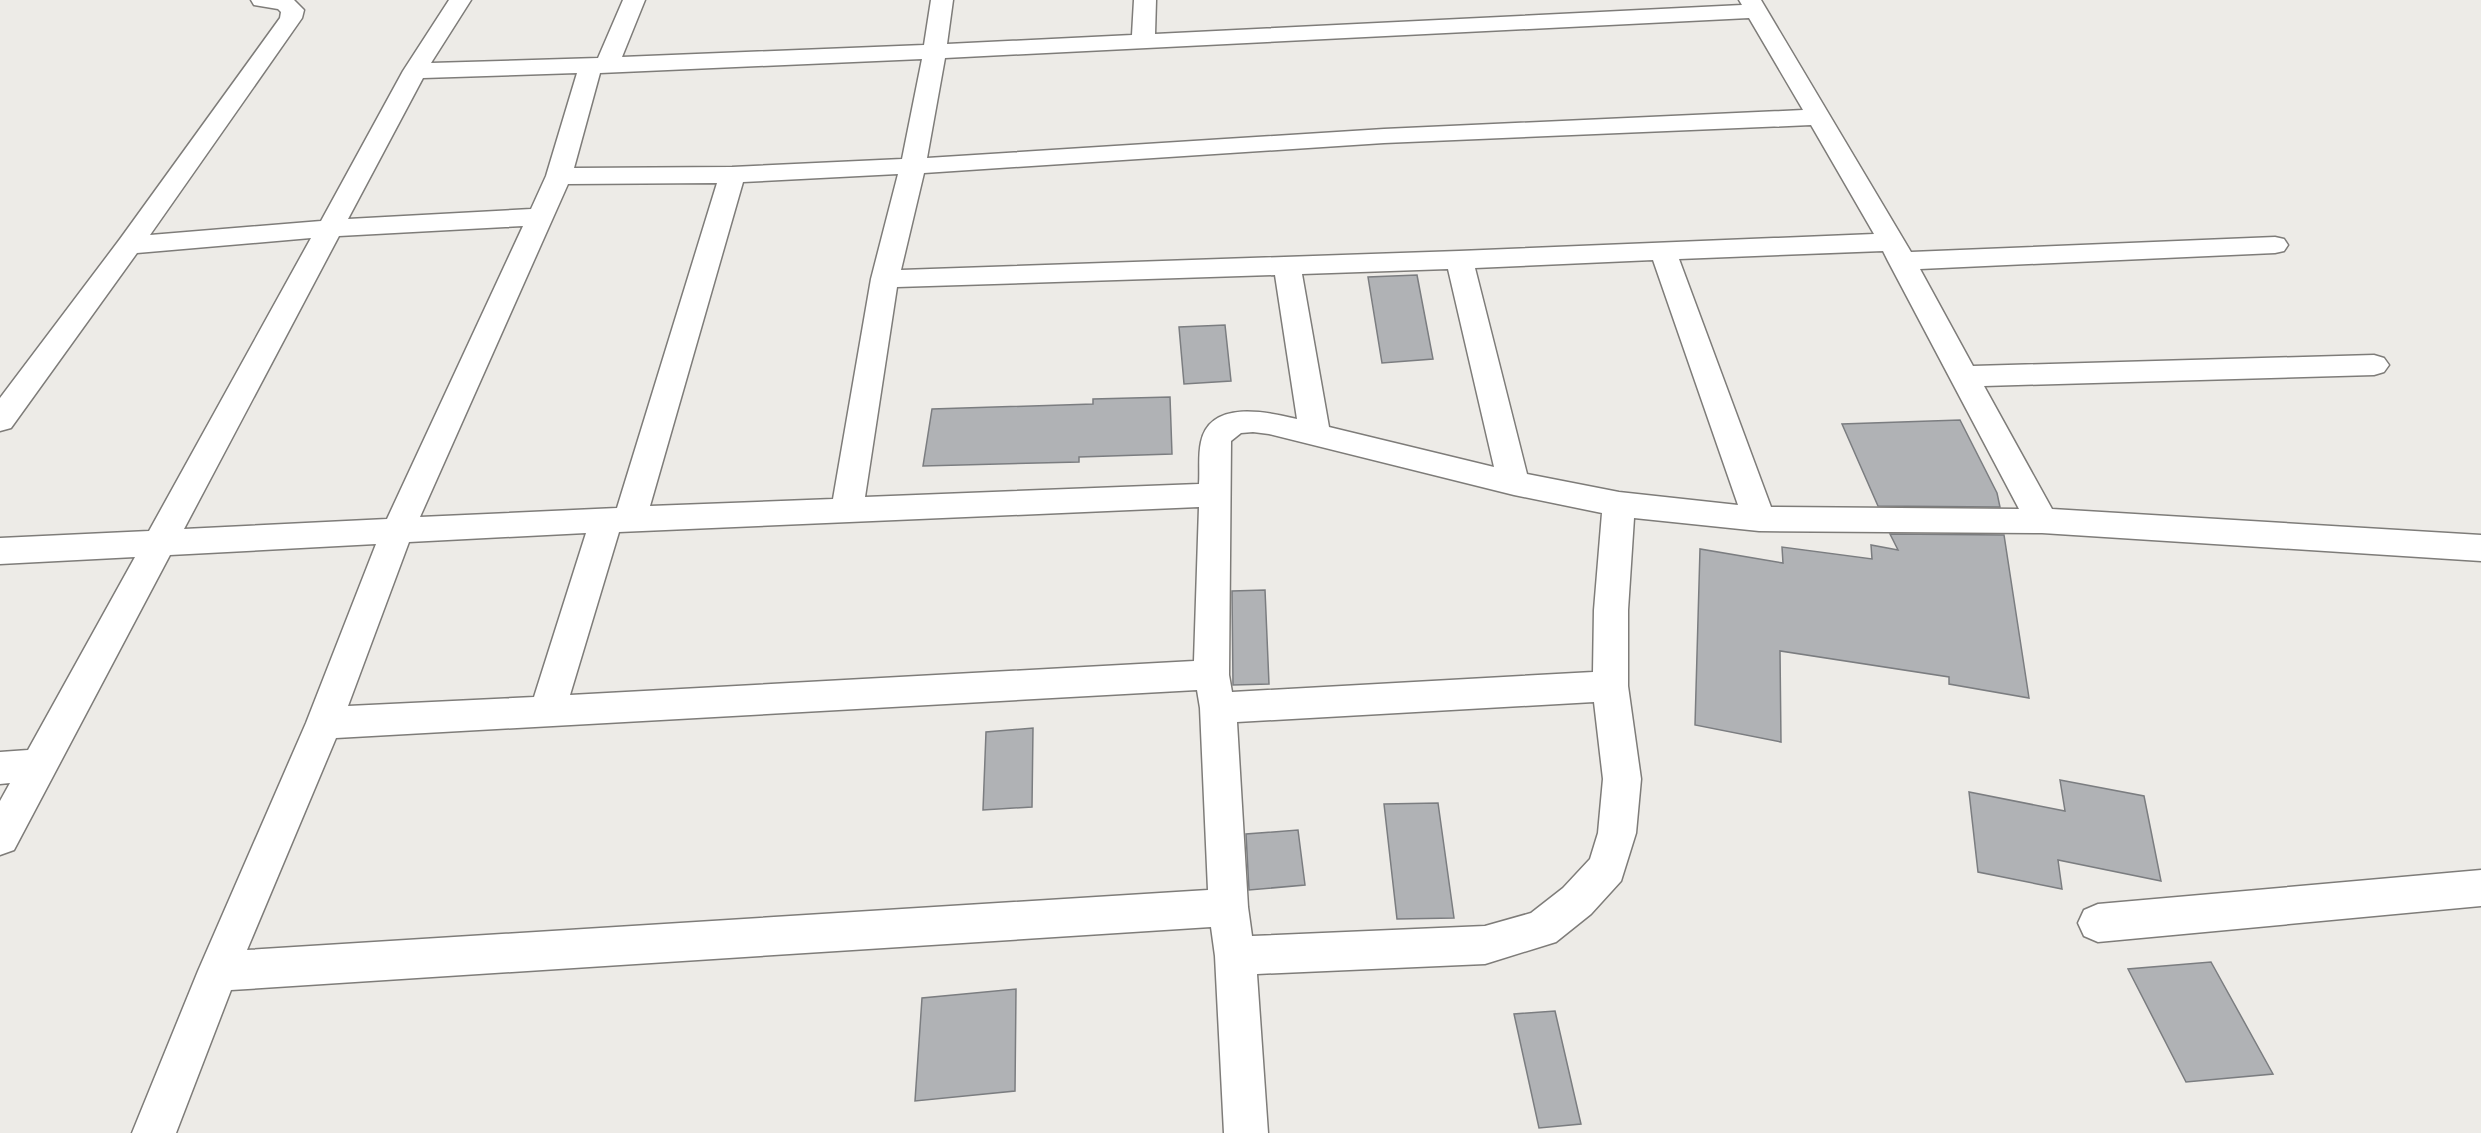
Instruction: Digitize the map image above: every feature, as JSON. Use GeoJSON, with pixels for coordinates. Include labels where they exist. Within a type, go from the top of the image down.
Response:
{"type":"FeatureCollection","features":[{"type":"Feature","properties":{"kind":"street"},"geometry":{"type":"LineString","coordinates":[[0,838],[415,71],[460,0]]}},
{"type":"Feature","properties":{"kind":"street"},"geometry":{"type":"LineString","coordinates":[[154,1133],[218,971],[324,723],[398,530],[558,176],[598,67],[634,0]]}},
{"type":"Feature","properties":{"kind":"street"},"geometry":{"type":"LineString","coordinates":[[847,510],[885,279],[913,166],[935,51],[942,0]]}},
{"type":"Feature","properties":{"kind":"street"},"geometry":{"type":"LineString","coordinates":[[1143,41],[1145,0]]}},
{"type":"Feature","properties":{"kind":"street"},"geometry":{"type":"LineString","coordinates":[[1568,0],[1579,21]]}},
{"type":"Feature","properties":{"kind":"street"},"geometry":{"type":"LineString","coordinates":[[0,420],[129,245],[291,18],[293,10],[284,1]]}},
{"type":"Feature","properties":{"kind":"street"},"geometry":{"type":"LineString","coordinates":[[415,71],[598,67],[1579,21],[1753,5],[1897,251],[2042,521]]}},
{"type":"Feature","properties":{"kind":"street"},"geometry":{"type":"LineString","coordinates":[[558,176],[732,175],[913,166],[1384,136],[1817,117]]}},
{"type":"Feature","properties":{"kind":"street"},"geometry":{"type":"LineString","coordinates":[[548,711],[618,520],[732,175]]}},
{"type":"Feature","properties":{"kind":"street"},"geometry":{"type":"LineString","coordinates":[[129,245],[330,228],[540,217]]}},
{"type":"Feature","properties":{"kind":"street"},"geometry":{"type":"LineString","coordinates":[[885,279],[1663,252],[1897,251],[2275,244]]}},
{"type":"Feature","properties":{"kind":"street"},"geometry":{"type":"LineString","coordinates":[[1663,252],[1759,519]]}},
{"type":"Feature","properties":{"kind":"street"},"geometry":{"type":"LineString","coordinates":[[1459,260],[1514,483]]}},
{"type":"Feature","properties":{"kind":"street"},"geometry":{"type":"LineString","coordinates":[[1287,265],[1314,434]]}},
{"type":"Feature","properties":{"kind":"street"},"geometry":{"type":"LineString","coordinates":[[1964,376],[2374,365]]}},
{"type":"Feature","properties":{"kind":"street"},"geometry":{"type":"LineString","coordinates":[[1246,1133],[1234,956],[1228,907],[1215,691],[1216,441],[1220,431],[1229,425],[1249,420],[1269,423],[1514,483],[1619,504],[1759,519],[2042,521],[2481,548]]}},
{"type":"Feature","properties":{"kind":"street"},"geometry":{"type":"LineString","coordinates":[[0,551],[398,530],[1216,495]]}},
{"type":"Feature","properties":{"kind":"street"},"geometry":{"type":"LineString","coordinates":[[1234,956],[1485,945],[1542,929],[1577,901],[1607,868],[1617,833],[1622,779],[1610,686],[1611,610],[1619,504]]}},
{"type":"Feature","properties":{"kind":"street"},"geometry":{"type":"LineString","coordinates":[[324,723],[548,711],[1215,691],[1610,686]]}},
{"type":"Feature","properties":{"kind":"street"},"geometry":{"type":"LineString","coordinates":[[0,768],[39,765]]}},
{"type":"Feature","properties":{"kind":"street"},"geometry":{"type":"LineString","coordinates":[[2098,922],[2481,888]]}},
{"type":"Feature","properties":{"kind":"street"},"geometry":{"type":"LineString","coordinates":[[218,971],[1228,907]]}},
{"type":"Feature","properties":{"kind":"building"},"geometry":{"type":"Polygon","coordinates":[[[1417,275],[1433,359],[1382,363],[1368,277],[1417,275]]]}},
{"type":"Feature","properties":{"kind":"building"},"geometry":{"type":"Polygon","coordinates":[[[1225,325],[1231,381],[1184,384],[1179,327],[1225,325]]]}},
{"type":"Feature","properties":{"kind":"building"},"geometry":{"type":"Polygon","coordinates":[[[1170,397],[1172,454],[1079,457],[1079,462],[923,466],[932,409],[1093,404],[1093,399],[1170,397]]]}},
{"type":"Feature","properties":{"kind":"building"},"geometry":{"type":"Polygon","coordinates":[[[1960,420],[1997,493],[2000,507],[1878,506],[1842,424],[1960,420]]]}},
{"type":"Feature","properties":{"kind":"building"},"geometry":{"type":"Polygon","coordinates":[[[1890,534],[2004,535],[2029,698],[1949,684],[1949,677],[1780,651],[1781,742],[1695,725],[1700,549],[1783,563],[1782,547],[1872,559],[1871,545],[1898,550],[1890,534]]]}},
{"type":"Feature","properties":{"kind":"building"},"geometry":{"type":"Polygon","coordinates":[[[1265,590],[1269,684],[1233,685],[1232,591],[1265,590]]]}},
{"type":"Feature","properties":{"kind":"building"},"geometry":{"type":"Polygon","coordinates":[[[1033,728],[1032,807],[983,810],[986,732],[1033,728]]]}},
{"type":"Feature","properties":{"kind":"building"},"geometry":{"type":"Polygon","coordinates":[[[2060,780],[2144,796],[2161,881],[2058,860],[2062,889],[1978,872],[1969,792],[2065,811],[2060,780]]]}},
{"type":"Feature","properties":{"kind":"building"},"geometry":{"type":"Polygon","coordinates":[[[1438,803],[1454,918],[1397,919],[1384,804],[1438,803]]]}},
{"type":"Feature","properties":{"kind":"building"},"geometry":{"type":"Polygon","coordinates":[[[1298,830],[1305,885],[1249,890],[1246,834],[1298,830]]]}},
{"type":"Feature","properties":{"kind":"building"},"geometry":{"type":"Polygon","coordinates":[[[2211,962],[2273,1074],[2186,1082],[2128,969],[2211,962]]]}},
{"type":"Feature","properties":{"kind":"building"},"geometry":{"type":"Polygon","coordinates":[[[1016,989],[1015,1091],[915,1101],[922,998],[1016,989]]]}},
{"type":"Feature","properties":{"kind":"building"},"geometry":{"type":"Polygon","coordinates":[[[1555,1011],[1581,1124],[1539,1128],[1514,1014],[1555,1011]]]}}]}
